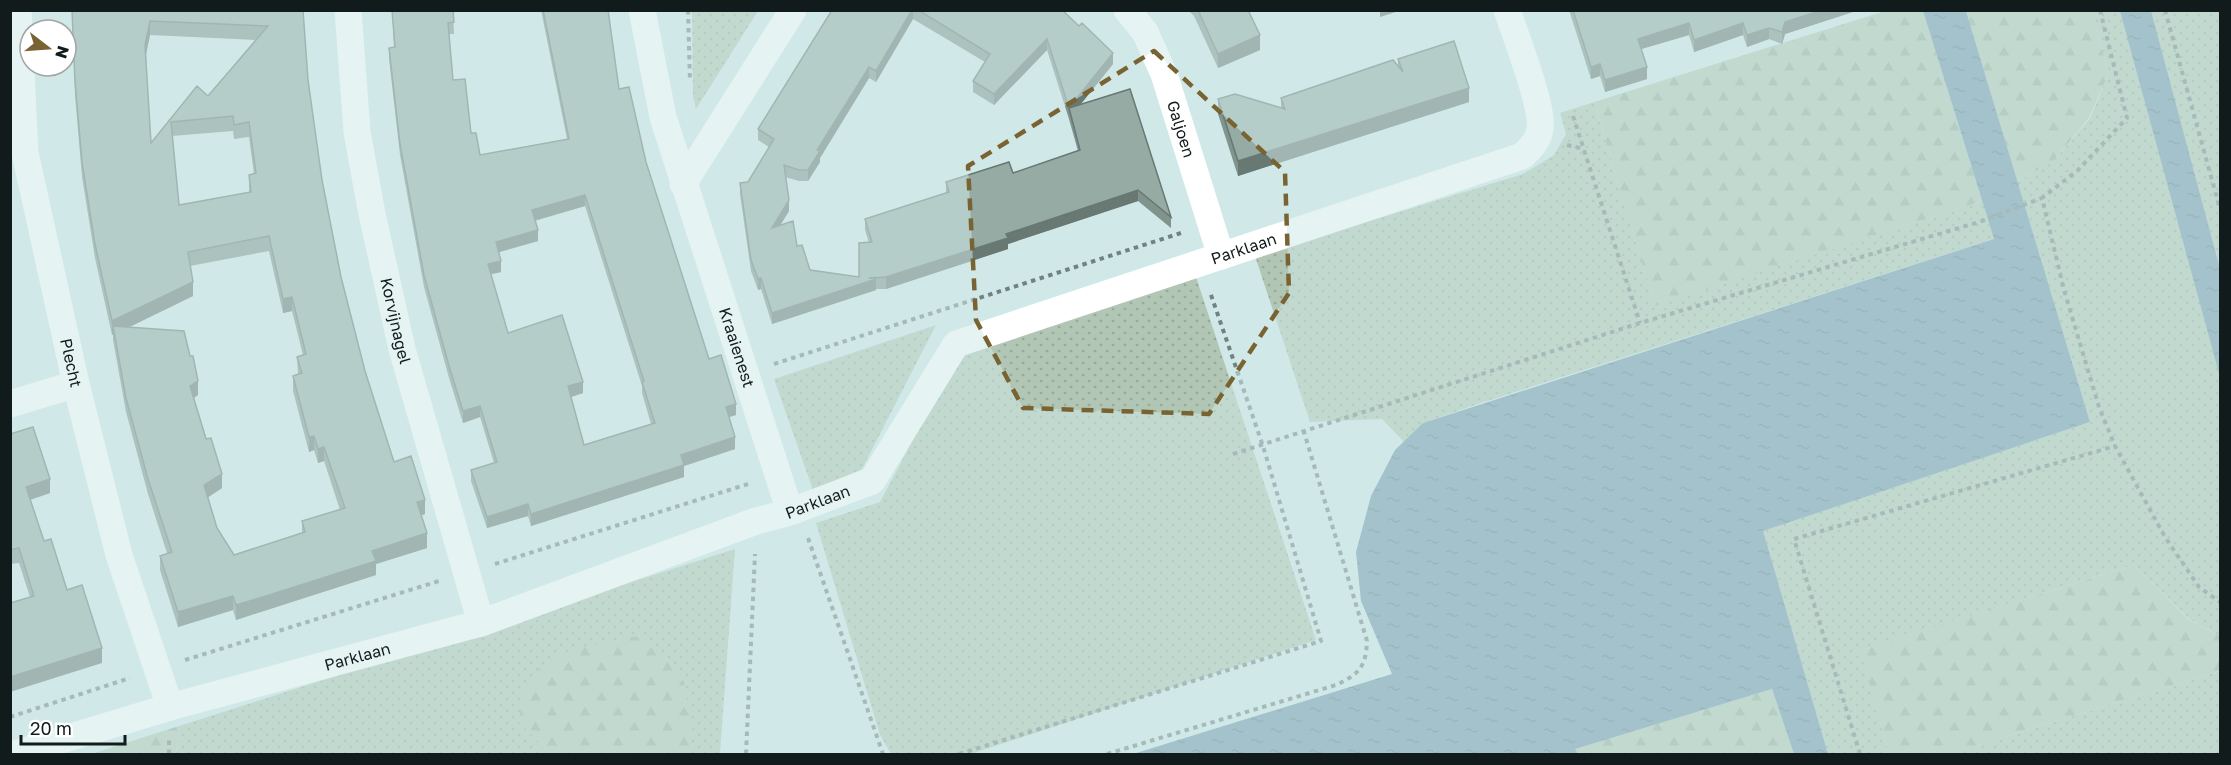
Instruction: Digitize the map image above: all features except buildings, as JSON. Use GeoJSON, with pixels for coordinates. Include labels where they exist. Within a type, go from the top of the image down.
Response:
{"type":"FeatureCollection","features":[{"type":"Feature","properties":{"kind":"street","name":"Plecht"},"geometry":{"type":"LineString","coordinates":[[18,10],[26,153],[76,384],[119,555],[171,708]]}},
{"type":"Feature","properties":{"kind":"street","name":"Korvijnagel"},"geometry":{"type":"LineString","coordinates":[[348,10],[357,132],[372,214],[402,349],[481,623]]}},
{"type":"Feature","properties":{"kind":"street","name":"Kraaienest"},"geometry":{"type":"LineString","coordinates":[[642,10],[663,117],[778,474],[794,511]]}},
{"type":"Feature","properties":{"kind":"street"},"geometry":{"type":"LineString","coordinates":[[684,184],[793,10]]}},
{"type":"Feature","properties":{"kind":"street","name":"Galjoen"},"geometry":{"type":"LineString","coordinates":[[1127,10],[1145,32],[1164,74],[1211,259]]}},
{"type":"Feature","properties":{"kind":"street","name":"Parklaan"},"geometry":{"type":"LineString","coordinates":[[15,754],[171,708],[481,623],[756,521],[794,511],[872,481],[956,344],[1522,156],[1532,148],[1538,137],[1541,114],[1507,10]]}},
{"type":"Feature","properties":{"kind":"street"},"geometry":{"type":"LineString","coordinates":[[10,404],[76,384]]}},
{"type":"Feature","properties":{"kind":"path"},"geometry":{"type":"LineString","coordinates":[[1233,454],[1640,323],[1979,222],[2042,198],[2077,171],[2127,118],[2100,10]]}},
{"type":"Feature","properties":{"kind":"path"},"geometry":{"type":"LineString","coordinates":[[2165,10],[2220,209]]}},
{"type":"Feature","properties":{"kind":"path"},"geometry":{"type":"LineString","coordinates":[[1570,107],[1640,323]]}},
{"type":"Feature","properties":{"kind":"path"},"geometry":{"type":"LineString","coordinates":[[2042,198],[2064,290],[2099,407],[2115,446],[2165,537],[2193,579],[2199,587],[2220,602]]}},
{"type":"Feature","properties":{"kind":"path"},"geometry":{"type":"LineString","coordinates":[[959,754],[1321,641],[1211,259]]}},
{"type":"Feature","properties":{"kind":"path"},"geometry":{"type":"LineString","coordinates":[[1107,754],[1336,685],[1352,677],[1362,667],[1367,641],[1304,432]]}},
{"type":"Feature","properties":{"kind":"path"},"geometry":{"type":"LineString","coordinates":[[1860,754],[1794,539],[2115,446]]}},
{"type":"Feature","properties":{"kind":"path"},"geometry":{"type":"LineString","coordinates":[[10,717],[778,474]]}},
{"type":"Feature","properties":{"kind":"path"},"geometry":{"type":"LineString","coordinates":[[794,511],[883,754]]}},
{"type":"Feature","properties":{"kind":"path"},"geometry":{"type":"LineString","coordinates":[[746,754],[756,521]]}},
{"type":"Feature","properties":{"kind":"highlighted area"},"geometry":{"type":"Polygon","coordinates":[[[1154,51],[1285,172],[1289,293],[1209,414],[1023,408],[976,320],[968,166],[1154,51]]]}},
{"type":"Feature","properties":{"kind":"green space"},"geometry":{"type":"Polygon","coordinates":[[[692,11],[758,11],[696,109],[693,96],[692,11]]]}},
{"type":"Feature","properties":{"kind":"green space"},"geometry":{"type":"Polygon","coordinates":[[[1885,11],[1923,11],[1982,201],[1655,306],[1594,102],[1885,11]]]}},
{"type":"Feature","properties":{"kind":"green space"},"geometry":{"type":"Polygon","coordinates":[[[1966,11],[2091,11],[2109,73],[2089,118],[2053,162],[2017,181],[1966,11]]]}},
{"type":"Feature","properties":{"kind":"green space"},"geometry":{"type":"Polygon","coordinates":[[[2091,11],[2220,11],[2220,636],[2189,619],[2134,565],[1861,650],[1889,754],[1828,754],[1762,531],[2090,422],[2017,181],[2053,162],[2090,118],[2109,73],[2091,11]]]}},
{"type":"Feature","properties":{"kind":"green space"},"geometry":{"type":"Polygon","coordinates":[[[1594,102],[1655,305],[1982,201],[1994,239],[1478,404],[1423,423],[1404,442],[1382,419],[1310,422],[1255,256],[1523,174],[1554,155],[1566,134],[1560,113],[1594,102]]]}},
{"type":"Feature","properties":{"kind":"green space"},"geometry":{"type":"Polygon","coordinates":[[[1195,274],[1316,640],[971,754],[891,754],[880,735],[816,523],[880,502],[957,357],[1195,274]]]}},
{"type":"Feature","properties":{"kind":"green space"},"geometry":{"type":"Polygon","coordinates":[[[936,325],[862,469],[813,490],[774,379],[936,325]]]}},
{"type":"Feature","properties":{"kind":"green space"},"geometry":{"type":"Polygon","coordinates":[[[735,549],[720,754],[176,754],[179,726],[735,549]]]}},
{"type":"Feature","properties":{"kind":"green space"},"geometry":{"type":"Polygon","coordinates":[[[2134,565],[2188,619],[2220,636],[2220,671],[1949,754],[1889,754],[1860,650],[2134,565]]]}},
{"type":"Feature","properties":{"kind":"green space"},"geometry":{"type":"Polygon","coordinates":[[[637,636],[663,656],[684,682],[693,732],[687,754],[549,754],[519,722],[523,689],[540,667],[569,651],[637,636]]]}},
{"type":"Feature","properties":{"kind":"green space"},"geometry":{"type":"Polygon","coordinates":[[[2220,671],[2220,754],[1949,754],[2184,682],[2220,671]]]}},
{"type":"Feature","properties":{"kind":"green space"},"geometry":{"type":"Polygon","coordinates":[[[1772,689],[1794,754],[1578,754],[1574,749],[1772,689]]]}},
{"type":"Feature","properties":{"kind":"green space"},"geometry":{"type":"Polygon","coordinates":[[[179,726],[176,754],[91,754],[179,726]]]}},
{"type":"Feature","properties":{"kind":"water"},"geometry":{"type":"Polygon","coordinates":[[[1923,11],[1966,11],[2090,422],[1763,531],[1828,754],[1794,754],[1772,689],[1575,749],[1578,754],[1133,754],[1392,674],[1361,601],[1356,552],[1371,496],[1395,450],[1423,423],[1994,239],[1923,11]]]}},
{"type":"Feature","properties":{"kind":"water"},"geometry":{"type":"Polygon","coordinates":[[[2120,11],[2151,11],[2220,269],[2220,377],[2120,11]]]}}]}
